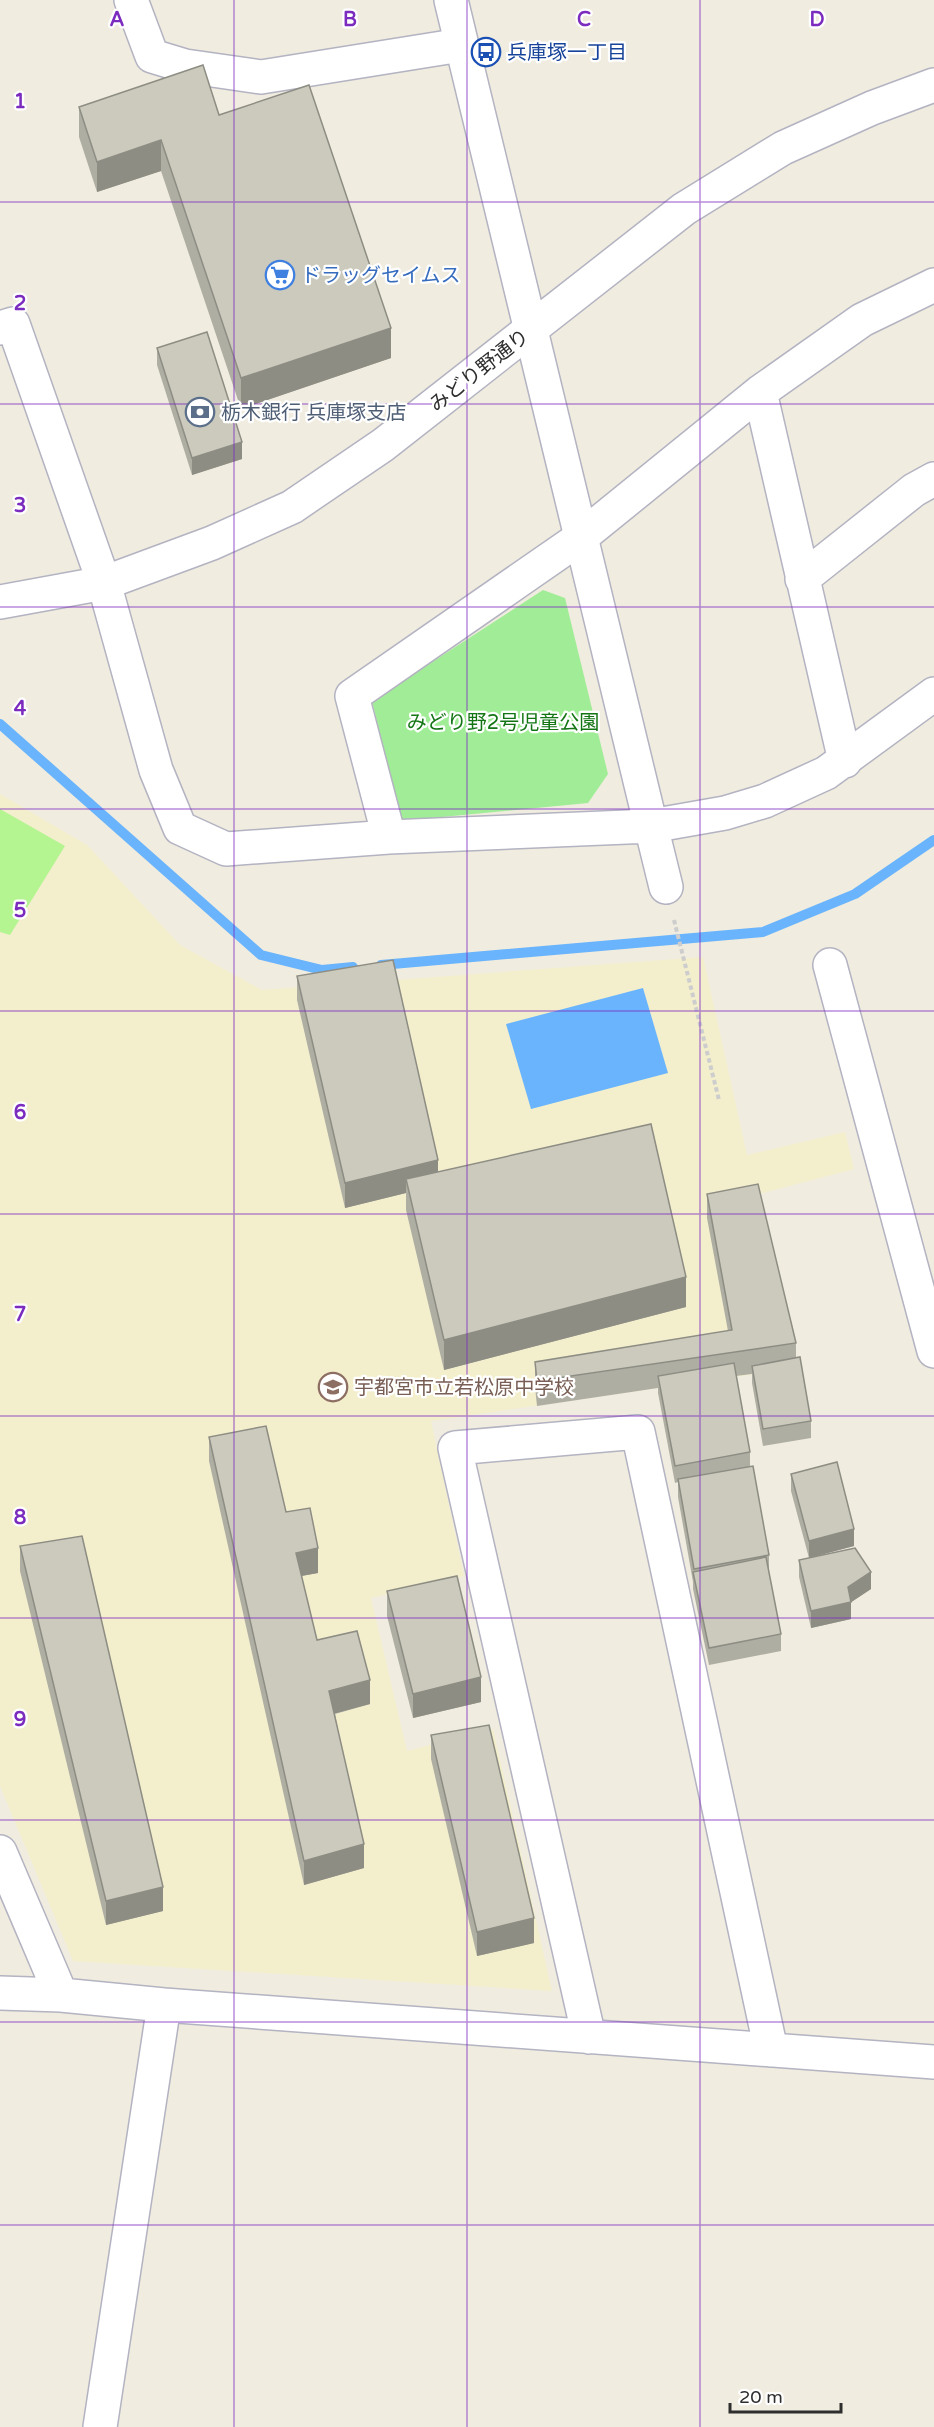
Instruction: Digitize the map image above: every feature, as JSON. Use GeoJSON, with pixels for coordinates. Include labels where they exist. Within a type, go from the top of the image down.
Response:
{"type":"FeatureCollection","features":[{"type":"Feature","properties":{"kind":"street"},"geometry":{"type":"LineString","coordinates":[[132,0],[152,56],[196,68],[261,76],[461,45]]}},
{"type":"Feature","properties":{"kind":"street"},"geometry":{"type":"LineString","coordinates":[[451,0],[529,331],[670,900]]}},
{"type":"Feature","properties":{"kind":"street","name":"みどり野通り"},"geometry":{"type":"LineString","coordinates":[[0,602],[104,583],[212,543],[292,507],[383,445],[684,209],[783,148],[872,108],[934,85]]}},
{"type":"Feature","properties":{"kind":"street"},"geometry":{"type":"LineString","coordinates":[[389,837],[352,696],[580,538],[760,392],[862,320],[934,285]]}},
{"type":"Feature","properties":{"kind":"street"},"geometry":{"type":"LineString","coordinates":[[0,328],[13,324],[104,583],[156,770],[180,828],[226,849],[389,837],[651,826],[725,813],[765,801],[826,773],[934,694]]}},
{"type":"Feature","properties":{"kind":"street"},"geometry":{"type":"LineString","coordinates":[[760,392],[845,761]]}},
{"type":"Feature","properties":{"kind":"street"},"geometry":{"type":"LineString","coordinates":[[802,579],[914,490],[934,479]]}},
{"type":"Feature","properties":{"kind":"street"},"geometry":{"type":"LineString","coordinates":[[830,965],[934,1351]]}},
{"type":"Feature","properties":{"kind":"street"},"geometry":{"type":"LineString","coordinates":[[589,2037],[455,1448],[638,1432],[771,2050]]}},
{"type":"Feature","properties":{"kind":"street"},"geometry":{"type":"LineString","coordinates":[[0,1852],[61,1995]]}},
{"type":"Feature","properties":{"kind":"street"},"geometry":{"type":"LineString","coordinates":[[0,1993],[61,1995],[164,2005],[934,2062]]}},
{"type":"Feature","properties":{"kind":"street"},"geometry":{"type":"LineString","coordinates":[[100,2427],[164,2005]]}},
{"type":"Feature","properties":{"kind":"path"},"geometry":{"type":"LineString","coordinates":[[670,900],[719,1100]]}},
{"type":"Feature","properties":{"kind":"shaded area","name":"宇都宮市立若松原中学校"},"geometry":{"type":"Polygon","coordinates":[[[0,794],[87,845],[180,945],[262,990],[703,957],[747,1155],[845,1132],[854,1169],[755,1195],[796,1368],[431,1421],[464,1576],[371,1598],[407,1751],[493,1729],[552,1991],[73,1961],[0,1786],[0,794]]]}},
{"type":"Feature","properties":{"kind":"green space","name":"みどり野2号児童公園"},"geometry":{"type":"Polygon","coordinates":[[[543,590],[565,598],[608,774],[588,803],[401,821],[372,701],[543,590]]]}},
{"type":"Feature","properties":{"kind":"green space"},"geometry":{"type":"Polygon","coordinates":[[[0,809],[65,846],[10,935],[0,932],[0,809]]]}},
{"type":"Feature","properties":{"kind":"water"},"geometry":{"type":"Polygon","coordinates":[[[643,988],[668,1073],[531,1109],[506,1024],[643,988]]]}},
{"type":"Feature","properties":{"kind":"building","name":"ドラッグセイムス"},"geometry":{"type":"Polygon","coordinates":[[[203,65],[219,115],[309,85],[391,328],[241,378],[161,140],[97,162],[79,107],[203,65]]]}},
{"type":"Feature","properties":{"kind":"building","name":"栃木銀行 兵庫塚支店"},"geometry":{"type":"Polygon","coordinates":[[[207,332],[242,442],[192,458],[157,348],[207,332]]]}},
{"type":"Feature","properties":{"kind":"building"},"geometry":{"type":"Polygon","coordinates":[[[393,960],[438,1160],[345,1183],[297,976],[393,960]]]}},
{"type":"Feature","properties":{"kind":"building"},"geometry":{"type":"Polygon","coordinates":[[[651,1124],[686,1277],[444,1340],[406,1179],[651,1124]]]}},
{"type":"Feature","properties":{"kind":"building"},"geometry":{"type":"Polygon","coordinates":[[[758,1184],[796,1343],[537,1381],[535,1362],[732,1330],[707,1194],[758,1184]]]}},
{"type":"Feature","properties":{"kind":"building"},"geometry":{"type":"Polygon","coordinates":[[[800,1357],[811,1421],[763,1429],[752,1366],[800,1357]]]}},
{"type":"Feature","properties":{"kind":"building"},"geometry":{"type":"Polygon","coordinates":[[[734,1363],[750,1452],[675,1466],[658,1376],[734,1363]]]}},
{"type":"Feature","properties":{"kind":"building"},"geometry":{"type":"Polygon","coordinates":[[[266,1426],[286,1512],[310,1508],[318,1548],[296,1553],[317,1640],[357,1631],[370,1680],[329,1691],[364,1844],[304,1861],[209,1437],[266,1426]]]}},
{"type":"Feature","properties":{"kind":"building"},"geometry":{"type":"Polygon","coordinates":[[[837,1462],[854,1529],[809,1541],[791,1474],[837,1462]]]}},
{"type":"Feature","properties":{"kind":"building"},"geometry":{"type":"Polygon","coordinates":[[[753,1466],[769,1555],[694,1569],[678,1479],[753,1466]]]}},
{"type":"Feature","properties":{"kind":"building"},"geometry":{"type":"Polygon","coordinates":[[[82,1536],[163,1887],[106,1901],[20,1546],[82,1536]]]}},
{"type":"Feature","properties":{"kind":"building"},"geometry":{"type":"Polygon","coordinates":[[[855,1548],[871,1572],[848,1587],[851,1602],[811,1611],[799,1560],[855,1548]]]}},
{"type":"Feature","properties":{"kind":"building"},"geometry":{"type":"Polygon","coordinates":[[[766,1557],[781,1634],[709,1648],[693,1572],[766,1557]]]}},
{"type":"Feature","properties":{"kind":"building"},"geometry":{"type":"Polygon","coordinates":[[[457,1576],[481,1677],[413,1694],[387,1591],[457,1576]]]}},
{"type":"Feature","properties":{"kind":"building"},"geometry":{"type":"Polygon","coordinates":[[[489,1725],[534,1918],[477,1932],[431,1735],[489,1725]]]}},
{"type":"Feature","properties":{"kind":"waterway"},"geometry":{"type":"LineString","coordinates":[[0,724],[261,955],[322,970],[353,967]]}},
{"type":"Feature","properties":{"kind":"waterway"},"geometry":{"type":"LineString","coordinates":[[381,965],[763,932],[855,894],[934,840]]}},
{"type":"Feature","properties":{"kind":"place","name":"兵庫塚一丁目"},"geometry":{"type":"Point","coordinates":[486,52]}},
{"type":"Feature","properties":{"kind":"place","name":"ドラッグセイムス"},"geometry":{"type":"Point","coordinates":[280,275]}},
{"type":"Feature","properties":{"kind":"place","name":"栃木銀行 兵庫塚支店"},"geometry":{"type":"Point","coordinates":[200,412]}},
{"type":"Feature","properties":{"kind":"place","name":"宇都宮市立若松原中学校"},"geometry":{"type":"Point","coordinates":[333,1387]}}]}
